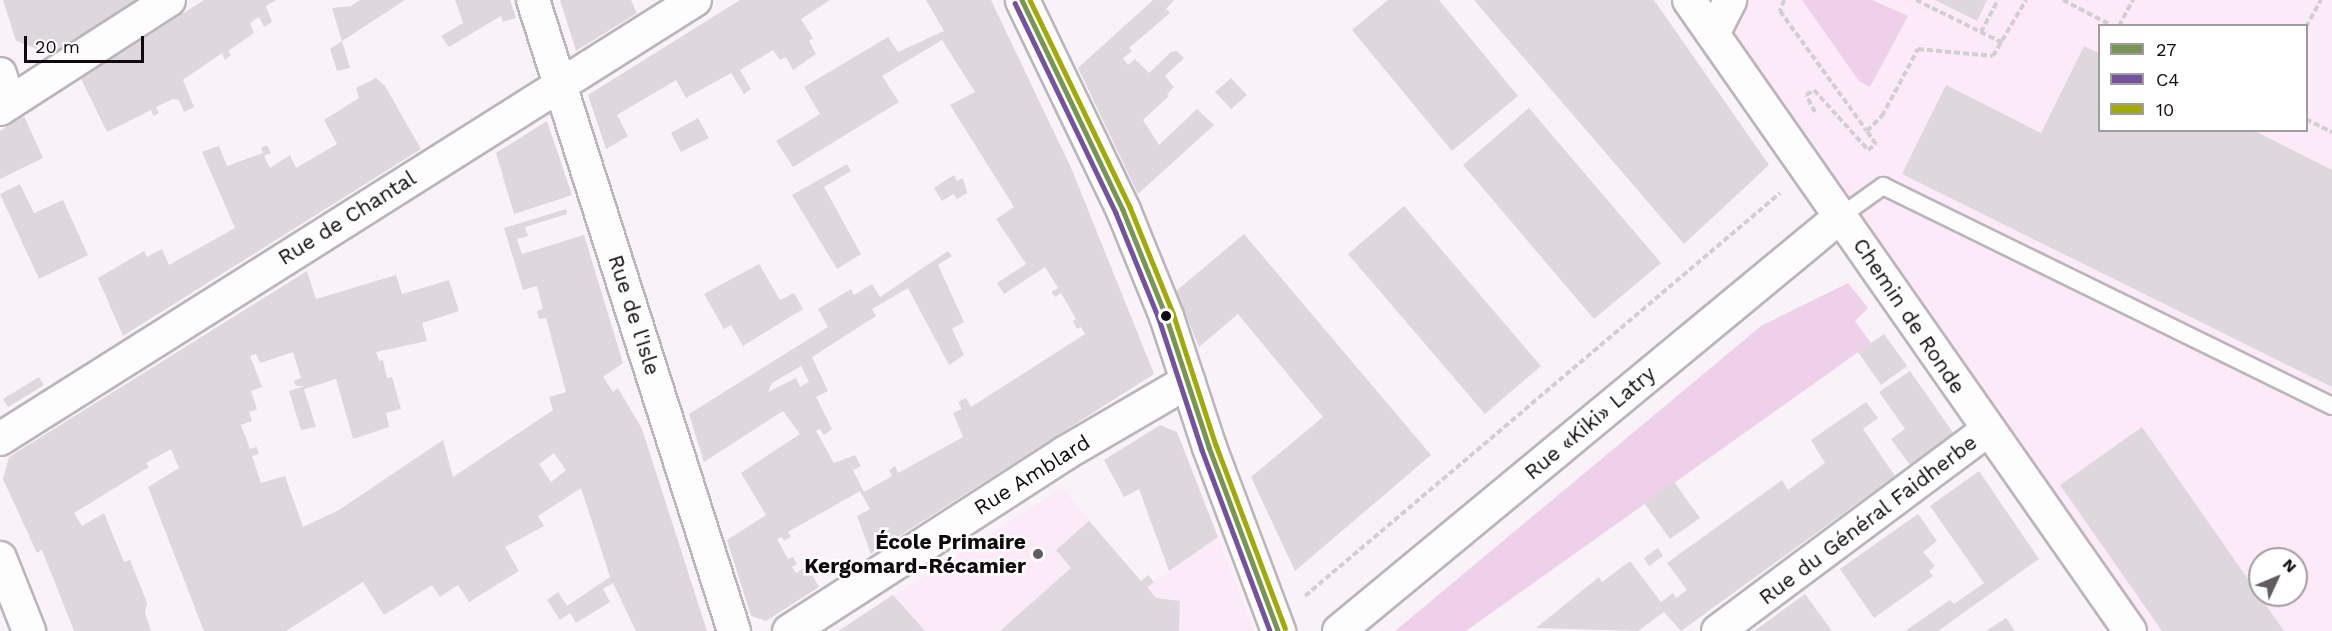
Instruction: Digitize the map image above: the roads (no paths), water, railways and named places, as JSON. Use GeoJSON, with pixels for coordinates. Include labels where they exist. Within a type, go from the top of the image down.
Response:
{"type":"FeatureCollection","features":[{"type":"Feature","properties":{"kind":"main road"},"geometry":{"type":"LineString","coordinates":[[1022,0],[1123,210],[1166,316],[1187,381],[1278,631]]}},
{"type":"Feature","properties":{"kind":"main road","name":"Rue Amblard"},"geometry":{"type":"LineString","coordinates":[[789,631],[1064,453],[1187,381]]}},
{"type":"Feature","properties":{"kind":"street"},"geometry":{"type":"LineString","coordinates":[[0,74],[5,106],[169,0]]}},
{"type":"Feature","properties":{"kind":"street","name":"Rue de l'Isle"},"geometry":{"type":"LineString","coordinates":[[533,0],[734,631]]}},
{"type":"Feature","properties":{"kind":"street","name":"Rue de Chantal"},"geometry":{"type":"LineString","coordinates":[[0,439],[560,83],[695,0]]}},
{"type":"Feature","properties":{"kind":"street","name":"Chemin de Ronde"},"geometry":{"type":"LineString","coordinates":[[1689,0],[2130,631]]}},
{"type":"Feature","properties":{"kind":"street"},"geometry":{"type":"LineString","coordinates":[[1713,34],[1730,0]]}},
{"type":"Feature","properties":{"kind":"street","name":"Rue «Kiki» Latry"},"geometry":{"type":"LineString","coordinates":[[1339,631],[1841,216]]}},
{"type":"Feature","properties":{"kind":"street","name":"Rue du Général Faidherbe"},"geometry":{"type":"LineString","coordinates":[[1718,631],[1988,430]]}},
{"type":"Feature","properties":{"kind":"street"},"geometry":{"type":"LineString","coordinates":[[0,558],[28,631]]}},
{"type":"Feature","properties":{"kind":"lane"},"geometry":{"type":"LineString","coordinates":[[1841,216],[1883,186],[2332,406]]}},
{"type":"Feature","properties":{"kind":"place","name":"École Primaire Kergomard-Récamier"},"geometry":{"type":"Point","coordinates":[1038,554]}}]}
